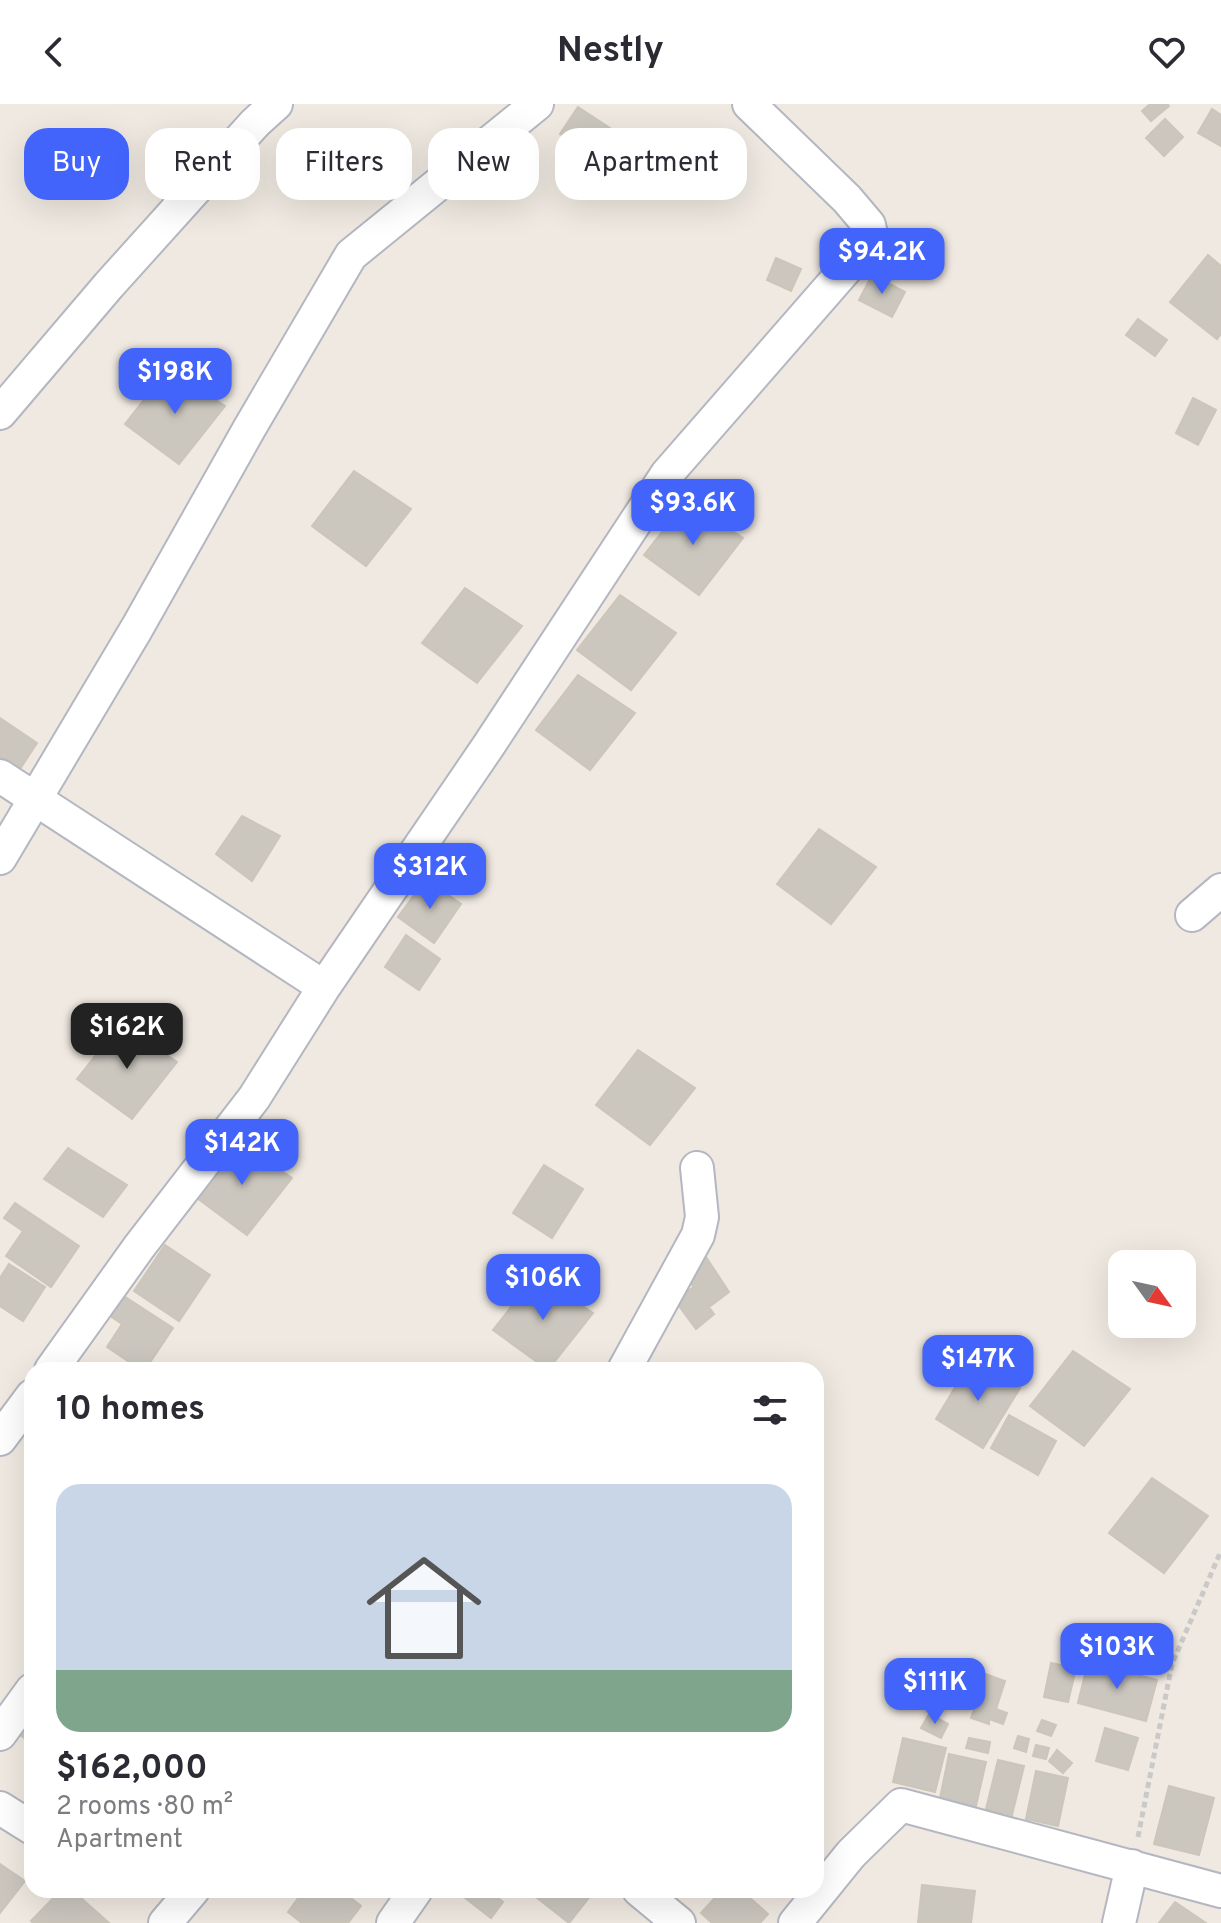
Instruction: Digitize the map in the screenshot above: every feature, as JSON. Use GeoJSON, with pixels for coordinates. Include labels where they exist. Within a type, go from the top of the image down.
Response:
{"type":"FeatureCollection","features":[{"type":"Feature","properties":{"kind":"street"},"geometry":{"type":"LineString","coordinates":[[0,413],[109,285],[255,123],[276,104]]}},
{"type":"Feature","properties":{"kind":"street"},"geometry":{"type":"LineString","coordinates":[[0,858],[137,628],[351,255],[537,104]]}},
{"type":"Feature","properties":{"kind":"street"},"geometry":{"type":"LineString","coordinates":[[57,1362],[139,1247],[254,1098],[324,987],[498,732],[667,474],[872,239],[869,225],[847,199],[749,104]]}},
{"type":"Feature","properties":{"kind":"street"},"geometry":{"type":"LineString","coordinates":[[0,776],[324,987]]}},
{"type":"Feature","properties":{"kind":"street"},"geometry":{"type":"LineString","coordinates":[[1192,915],[1221,890]]}},
{"type":"Feature","properties":{"kind":"street"},"geometry":{"type":"LineString","coordinates":[[628,1362],[698,1235],[702,1217],[697,1168]]}},
{"type":"Feature","properties":{"kind":"street"},"geometry":{"type":"LineString","coordinates":[[0,1439],[24,1407]]}},
{"type":"Feature","properties":{"kind":"street"},"geometry":{"type":"LineString","coordinates":[[0,1734],[24,1701]]}},
{"type":"Feature","properties":{"kind":"street"},"geometry":{"type":"LineString","coordinates":[[824,1887],[851,1854],[901,1805],[1221,1891]]}},
{"type":"Feature","properties":{"kind":"street"},"geometry":{"type":"LineString","coordinates":[[0,1808],[24,1823]]}},
{"type":"Feature","properties":{"kind":"street"},"geometry":{"type":"LineString","coordinates":[[1119,1923],[1132,1866]]}},
{"type":"Feature","properties":{"kind":"street"},"geometry":{"type":"LineString","coordinates":[[165,1923],[186,1898]]}},
{"type":"Feature","properties":{"kind":"street"},"geometry":{"type":"LineString","coordinates":[[393,1923],[410,1898]]}},
{"type":"Feature","properties":{"kind":"street"},"geometry":{"type":"LineString","coordinates":[[649,1898],[679,1923]]}},
{"type":"Feature","properties":{"kind":"street"},"geometry":{"type":"LineString","coordinates":[[795,1923],[815,1898]]}},
{"type":"Feature","properties":{"kind":"path"},"geometry":{"type":"LineString","coordinates":[[1132,1866],[1172,1664],[1221,1551]]}},
{"type":"Feature","properties":{"kind":"building"},"geometry":{"type":"Polygon","coordinates":[[[1150,104],[1169,106],[1151,121],[1142,111],[1150,104]]]}},
{"type":"Feature","properties":{"kind":"building"},"geometry":{"type":"Polygon","coordinates":[[[578,107],[610,128],[564,128],[578,107]]]}},
{"type":"Feature","properties":{"kind":"building"},"geometry":{"type":"Polygon","coordinates":[[[1212,109],[1221,115],[1221,146],[1198,133],[1212,109]]]}},
{"type":"Feature","properties":{"kind":"building"},"geometry":{"type":"Polygon","coordinates":[[[1165,119],[1183,137],[1164,156],[1146,138],[1165,119]]]}},
{"type":"Feature","properties":{"kind":"building"},"geometry":{"type":"Polygon","coordinates":[[[1208,255],[1221,266],[1221,334],[1217,339],[1170,302],[1208,255]]]}},
{"type":"Feature","properties":{"kind":"building"},"geometry":{"type":"Polygon","coordinates":[[[776,258],[801,269],[791,291],[767,280],[776,258]]]}},
{"type":"Feature","properties":{"kind":"building"},"geometry":{"type":"Polygon","coordinates":[[[872,275],[905,292],[892,317],[859,300],[872,275]]]}},
{"type":"Feature","properties":{"kind":"building"},"geometry":{"type":"Polygon","coordinates":[[[1138,319],[1167,340],[1155,356],[1126,335],[1138,319]]]}},
{"type":"Feature","properties":{"kind":"building"},"geometry":{"type":"Polygon","coordinates":[[[168,369],[225,406],[179,464],[125,424],[168,369]]]}},
{"type":"Feature","properties":{"kind":"building"},"geometry":{"type":"Polygon","coordinates":[[[1193,398],[1216,410],[1198,445],[1176,433],[1193,398]]]}},
{"type":"Feature","properties":{"kind":"building"},"geometry":{"type":"Polygon","coordinates":[[[354,471],[411,509],[366,566],[312,526],[354,471]]]}},
{"type":"Feature","properties":{"kind":"building"},"geometry":{"type":"Polygon","coordinates":[[[687,500],[743,538],[699,595],[644,555],[687,500]]]}},
{"type":"Feature","properties":{"kind":"building"},"geometry":{"type":"Polygon","coordinates":[[[465,588],[522,626],[477,683],[422,643],[465,588]]]}},
{"type":"Feature","properties":{"kind":"building"},"geometry":{"type":"Polygon","coordinates":[[[620,595],[676,633],[631,690],[577,650],[620,595]]]}},
{"type":"Feature","properties":{"kind":"building"},"geometry":{"type":"Polygon","coordinates":[[[578,675],[635,713],[590,770],[536,730],[578,675]]]}},
{"type":"Feature","properties":{"kind":"building"},"geometry":{"type":"Polygon","coordinates":[[[0,718],[37,743],[14,778],[0,769],[0,718]]]}},
{"type":"Feature","properties":{"kind":"building"},"geometry":{"type":"Polygon","coordinates":[[[242,816],[280,836],[252,881],[216,854],[242,816]]]}},
{"type":"Feature","properties":{"kind":"building"},"geometry":{"type":"Polygon","coordinates":[[[819,829],[876,867],[831,924],[777,884],[819,829]]]}},
{"type":"Feature","properties":{"kind":"building"},"geometry":{"type":"Polygon","coordinates":[[[426,879],[461,904],[434,943],[398,917],[426,879]]]}},
{"type":"Feature","properties":{"kind":"building"},"geometry":{"type":"Polygon","coordinates":[[[406,935],[440,959],[419,990],[385,967],[406,935]]]}},
{"type":"Feature","properties":{"kind":"building"},"geometry":{"type":"Polygon","coordinates":[[[120,1024],[177,1062],[132,1119],[77,1079],[120,1024]]]}},
{"type":"Feature","properties":{"kind":"building"},"geometry":{"type":"Polygon","coordinates":[[[638,1050],[695,1088],[650,1145],[596,1105],[638,1050]]]}},
{"type":"Feature","properties":{"kind":"building"},"geometry":{"type":"Polygon","coordinates":[[[235,1140],[292,1178],[247,1235],[193,1195],[235,1140]]]}},
{"type":"Feature","properties":{"kind":"building"},"geometry":{"type":"Polygon","coordinates":[[[68,1148],[127,1185],[103,1217],[44,1179],[68,1148]]]}},
{"type":"Feature","properties":{"kind":"building"},"geometry":{"type":"Polygon","coordinates":[[[544,1165],[583,1189],[552,1238],[513,1213],[544,1165]]]}},
{"type":"Feature","properties":{"kind":"building"},"geometry":{"type":"Polygon","coordinates":[[[15,1203],[79,1246],[51,1287],[6,1256],[23,1231],[4,1218],[15,1203]]]}},
{"type":"Feature","properties":{"kind":"building"},"geometry":{"type":"Polygon","coordinates":[[[165,1245],[210,1275],[179,1321],[134,1291],[165,1245]]]}},
{"type":"Feature","properties":{"kind":"building"},"geometry":{"type":"Polygon","coordinates":[[[706,1257],[729,1292],[709,1307],[683,1273],[706,1257]]]}},
{"type":"Feature","properties":{"kind":"building"},"geometry":{"type":"Polygon","coordinates":[[[9,1264],[45,1287],[23,1321],[0,1306],[0,1278],[9,1264]]]}},
{"type":"Feature","properties":{"kind":"building"},"geometry":{"type":"Polygon","coordinates":[[[536,1275],[593,1313],[554,1362],[537,1362],[493,1330],[536,1275]]]}},
{"type":"Feature","properties":{"kind":"building"},"geometry":{"type":"Polygon","coordinates":[[[694,1287],[714,1314],[696,1329],[674,1299],[694,1287]]]}},
{"type":"Feature","properties":{"kind":"building"},"geometry":{"type":"Polygon","coordinates":[[[113,1289],[173,1328],[150,1362],[129,1362],[107,1347],[122,1324],[100,1309],[113,1289]]]}},
{"type":"Feature","properties":{"kind":"building"},"geometry":{"type":"Polygon","coordinates":[[[1073,1351],[1130,1389],[1084,1446],[1030,1406],[1073,1351]]]}},
{"type":"Feature","properties":{"kind":"building"},"geometry":{"type":"Polygon","coordinates":[[[973,1358],[1020,1388],[983,1448],[936,1419],[973,1358]]]}},
{"type":"Feature","properties":{"kind":"building"},"geometry":{"type":"Polygon","coordinates":[[[1009,1415],[1056,1441],[1038,1475],[991,1448],[1009,1415]]]}},
{"type":"Feature","properties":{"kind":"building"},"geometry":{"type":"Polygon","coordinates":[[[1152,1478],[1208,1516],[1164,1573],[1109,1533],[1152,1478]]]}},
{"type":"Feature","properties":{"kind":"building"},"geometry":{"type":"Polygon","coordinates":[[[1088,1662],[1157,1680],[1146,1721],[1078,1703],[1088,1662]]]}},
{"type":"Feature","properties":{"kind":"building"},"geometry":{"type":"Polygon","coordinates":[[[1051,1663],[1076,1668],[1068,1702],[1044,1697],[1051,1663]]]}},
{"type":"Feature","properties":{"kind":"building"},"geometry":{"type":"Polygon","coordinates":[[[977,1671],[1005,1681],[996,1709],[1007,1713],[1003,1724],[989,1719],[989,1724],[971,1718],[980,1694],[971,1690],[977,1671]]]}},
{"type":"Feature","properties":{"kind":"building"},"geometry":{"type":"Polygon","coordinates":[[[24,1712],[24,1738],[12,1730],[24,1712]]]}},
{"type":"Feature","properties":{"kind":"building"},"geometry":{"type":"Polygon","coordinates":[[[929,1714],[948,1724],[941,1738],[921,1728],[929,1714]]]}},
{"type":"Feature","properties":{"kind":"building"},"geometry":{"type":"Polygon","coordinates":[[[1042,1720],[1056,1725],[1051,1736],[1037,1731],[1042,1720]]]}},
{"type":"Feature","properties":{"kind":"building"},"geometry":{"type":"Polygon","coordinates":[[[1105,1728],[1138,1738],[1128,1770],[1096,1761],[1105,1728]]]}},
{"type":"Feature","properties":{"kind":"building"},"geometry":{"type":"Polygon","coordinates":[[[1018,1736],[1029,1739],[1026,1752],[1014,1748],[1018,1736]]]}},
{"type":"Feature","properties":{"kind":"building"},"geometry":{"type":"Polygon","coordinates":[[[903,1738],[946,1748],[935,1792],[893,1782],[903,1738]]]}},
{"type":"Feature","properties":{"kind":"building"},"geometry":{"type":"Polygon","coordinates":[[[969,1738],[990,1742],[988,1753],[966,1748],[969,1738]]]}},
{"type":"Feature","properties":{"kind":"building"},"geometry":{"type":"Polygon","coordinates":[[[1036,1745],[1049,1748],[1046,1759],[1033,1756],[1036,1745]]]}},
{"type":"Feature","properties":{"kind":"building"},"geometry":{"type":"Polygon","coordinates":[[[1057,1750],[1072,1763],[1063,1773],[1049,1761],[1057,1750]]]}},
{"type":"Feature","properties":{"kind":"building"},"geometry":{"type":"Polygon","coordinates":[[[949,1754],[986,1762],[975,1810],[939,1803],[949,1754]]]}},
{"type":"Feature","properties":{"kind":"building"},"geometry":{"type":"Polygon","coordinates":[[[998,1760],[1024,1766],[1012,1815],[986,1809],[998,1760]]]}},
{"type":"Feature","properties":{"kind":"building"},"geometry":{"type":"Polygon","coordinates":[[[1036,1771],[1068,1778],[1058,1826],[1026,1819],[1036,1771]]]}},
{"type":"Feature","properties":{"kind":"building"},"geometry":{"type":"Polygon","coordinates":[[[1169,1786],[1214,1798],[1199,1855],[1154,1844],[1169,1786]]]}},
{"type":"Feature","properties":{"kind":"building"},"geometry":{"type":"Polygon","coordinates":[[[0,1864],[24,1882],[0,1913],[0,1864]]]}},
{"type":"Feature","properties":{"kind":"building"},"geometry":{"type":"Polygon","coordinates":[[[922,1885],[975,1891],[971,1923],[918,1923],[922,1885]]]}},
{"type":"Feature","properties":{"kind":"building"},"geometry":{"type":"Polygon","coordinates":[[[53,1898],[81,1898],[108,1922],[33,1923],[31,1921],[53,1898]]]}},
{"type":"Feature","properties":{"kind":"building"},"geometry":{"type":"Polygon","coordinates":[[[298,1898],[351,1898],[361,1906],[348,1923],[302,1923],[288,1912],[298,1898]]]}},
{"type":"Feature","properties":{"kind":"building"},"geometry":{"type":"Polygon","coordinates":[[[465,1898],[498,1898],[503,1902],[491,1918],[465,1898]]]}},
{"type":"Feature","properties":{"kind":"building"},"geometry":{"type":"Polygon","coordinates":[[[537,1898],[589,1898],[569,1923],[537,1898]]]}},
{"type":"Feature","properties":{"kind":"building"},"geometry":{"type":"Polygon","coordinates":[[[715,1898],[750,1898],[768,1914],[760,1923],[712,1923],[701,1913],[715,1898]]]}},
{"type":"Feature","properties":{"kind":"building"},"geometry":{"type":"Polygon","coordinates":[[[1175,1902],[1206,1923],[1159,1923],[1175,1902]]]}}]}
